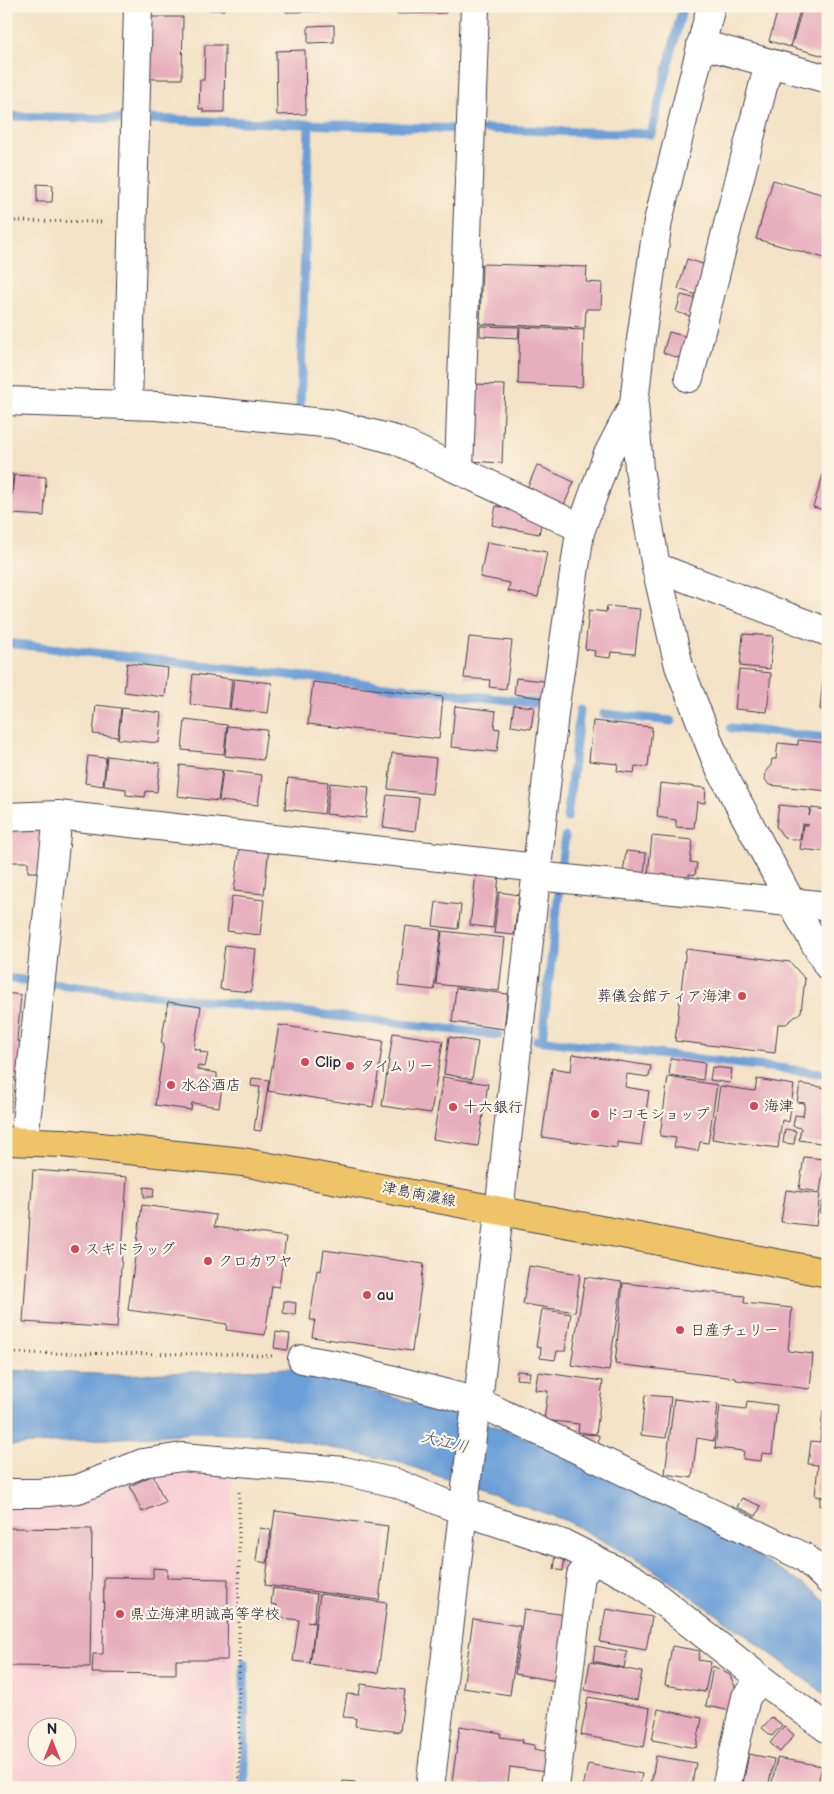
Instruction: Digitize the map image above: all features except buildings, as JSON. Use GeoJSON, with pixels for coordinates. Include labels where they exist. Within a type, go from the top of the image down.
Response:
{"type":"FeatureCollection","features":[{"type":"Feature","properties":{"kind":"main road","name":"津島南濃線"},"geometry":{"type":"LineString","coordinates":[[15,1141],[62,1143],[243,1162],[828,1272]]}},
{"type":"Feature","properties":{"kind":"street"},"geometry":{"type":"LineString","coordinates":[[128,405],[138,6]]}},
{"type":"Feature","properties":{"kind":"street"},"geometry":{"type":"LineString","coordinates":[[459,469],[475,6]]}},
{"type":"Feature","properties":{"kind":"street"},"geometry":{"type":"LineString","coordinates":[[711,6],[658,221],[641,339],[634,404],[639,469],[656,567],[679,666],[717,764],[791,902],[828,966]]}},
{"type":"Feature","properties":{"kind":"street"},"geometry":{"type":"LineString","coordinates":[[701,44],[828,79]]}},
{"type":"Feature","properties":{"kind":"street"},"geometry":{"type":"LineString","coordinates":[[688,378],[769,63]]}},
{"type":"Feature","properties":{"kind":"street"},"geometry":{"type":"LineString","coordinates":[[6,400],[157,406],[333,424],[396,440],[581,528]]}},
{"type":"Feature","properties":{"kind":"street"},"geometry":{"type":"LineString","coordinates":[[430,1788],[476,1407],[555,706],[581,528],[607,456],[634,404]]}},
{"type":"Feature","properties":{"kind":"street"},"geometry":{"type":"LineString","coordinates":[[656,567],[828,632]]}},
{"type":"Feature","properties":{"kind":"street"},"geometry":{"type":"LineString","coordinates":[[15,1141],[58,814]]}},
{"type":"Feature","properties":{"kind":"street"},"geometry":{"type":"LineString","coordinates":[[6,817],[58,814],[828,906]]}},
{"type":"Feature","properties":{"kind":"street"},"geometry":{"type":"LineString","coordinates":[[302,1359],[341,1366],[476,1407],[816,1558],[828,1580]]}},
{"type":"Feature","properties":{"kind":"street"},"geometry":{"type":"LineString","coordinates":[[6,1493],[38,1493],[78,1489],[143,1463],[182,1457],[344,1471],[396,1483],[464,1503],[566,1546],[635,1580],[828,1730]]}},
{"type":"Feature","properties":{"kind":"street"},"geometry":{"type":"LineString","coordinates":[[555,1788],[581,1575],[595,1560]]}},
{"type":"Feature","properties":{"kind":"street"},"geometry":{"type":"LineString","coordinates":[[726,1788],[746,1697],[761,1679]]}},
{"type":"Feature","properties":{"kind":"path"},"geometry":{"type":"LineString","coordinates":[[15,221],[132,223]]}},
{"type":"Feature","properties":{"kind":"path"},"geometry":{"type":"LineString","coordinates":[[6,1353],[235,1354],[302,1359]]}},
{"type":"Feature","properties":{"kind":"path"},"geometry":{"type":"LineString","coordinates":[[239,1788],[240,1461]]}},
{"type":"Feature","properties":{"kind":"shaded area","name":"県立海津明誠高等学校"},"geometry":{"type":"Polygon","coordinates":[[[144,1468],[233,1468],[234,1788],[6,1788],[6,1501],[144,1468]]]}},
{"type":"Feature","properties":{"kind":"water","name":"大江川"},"geometry":{"type":"Polygon","coordinates":[[[289,1368],[492,1425],[558,1450],[708,1526],[814,1591],[828,1604],[828,1698],[729,1623],[648,1566],[567,1521],[398,1462],[270,1435],[194,1433],[6,1446],[6,1370],[118,1375],[289,1368]]]}},
{"type":"Feature","properties":{"kind":"waterway"},"geometry":{"type":"LineString","coordinates":[[485,129],[651,134],[683,6]]}},
{"type":"Feature","properties":{"kind":"waterway"},"geometry":{"type":"LineString","coordinates":[[6,116],[123,119]]}},
{"type":"Feature","properties":{"kind":"waterway"},"geometry":{"type":"LineString","coordinates":[[146,119],[463,129]]}},
{"type":"Feature","properties":{"kind":"waterway"},"geometry":{"type":"LineString","coordinates":[[300,408],[309,124]]}},
{"type":"Feature","properties":{"kind":"waterway"},"geometry":{"type":"LineString","coordinates":[[6,643],[536,703]]}},
{"type":"Feature","properties":{"kind":"waterway"},"geometry":{"type":"LineString","coordinates":[[567,818],[580,710]]}},
{"type":"Feature","properties":{"kind":"waterway"},"geometry":{"type":"LineString","coordinates":[[604,714],[671,721]]}},
{"type":"Feature","properties":{"kind":"waterway"},"geometry":{"type":"LineString","coordinates":[[731,728],[828,738]]}},
{"type":"Feature","properties":{"kind":"waterway"},"geometry":{"type":"LineString","coordinates":[[561,867],[565,837]]}},
{"type":"Feature","properties":{"kind":"waterway"},"geometry":{"type":"LineString","coordinates":[[542,1040],[559,891]]}},
{"type":"Feature","properties":{"kind":"waterway"},"geometry":{"type":"LineString","coordinates":[[6,978],[30,981]]}},
{"type":"Feature","properties":{"kind":"waterway"},"geometry":{"type":"LineString","coordinates":[[50,983],[498,1035]]}},
{"type":"Feature","properties":{"kind":"waterway"},"geometry":{"type":"LineString","coordinates":[[537,1040],[828,1074]]}},
{"type":"Feature","properties":{"kind":"waterway"},"geometry":{"type":"LineString","coordinates":[[244,1663],[245,1788]]}},
{"type":"Feature","properties":{"kind":"place","name":"葬儀会館ティア海津"},"geometry":{"type":"Point","coordinates":[742,996]}},
{"type":"Feature","properties":{"kind":"place","name":"Clip"},"geometry":{"type":"Point","coordinates":[305,1062]}},
{"type":"Feature","properties":{"kind":"place","name":"タイムリー"},"geometry":{"type":"Point","coordinates":[350,1066]}},
{"type":"Feature","properties":{"kind":"place","name":"水谷酒店"},"geometry":{"type":"Point","coordinates":[171,1085]}},
{"type":"Feature","properties":{"kind":"place","name":"海津"},"geometry":{"type":"Point","coordinates":[754,1106]}},
{"type":"Feature","properties":{"kind":"place","name":"十六銀行"},"geometry":{"type":"Point","coordinates":[453,1107]}},
{"type":"Feature","properties":{"kind":"place","name":"ドコモショップ"},"geometry":{"type":"Point","coordinates":[595,1114]}},
{"type":"Feature","properties":{"kind":"place","name":"スギドラッグ"},"geometry":{"type":"Point","coordinates":[75,1249]}},
{"type":"Feature","properties":{"kind":"place","name":"クロカワヤ"},"geometry":{"type":"Point","coordinates":[208,1261]}},
{"type":"Feature","properties":{"kind":"place","name":"au"},"geometry":{"type":"Point","coordinates":[367,1295]}},
{"type":"Feature","properties":{"kind":"place","name":"日産チェリー"},"geometry":{"type":"Point","coordinates":[680,1330]}},
{"type":"Feature","properties":{"kind":"place","name":"県立海津明誠高等学校"},"geometry":{"type":"Point","coordinates":[120,1614]}}]}
